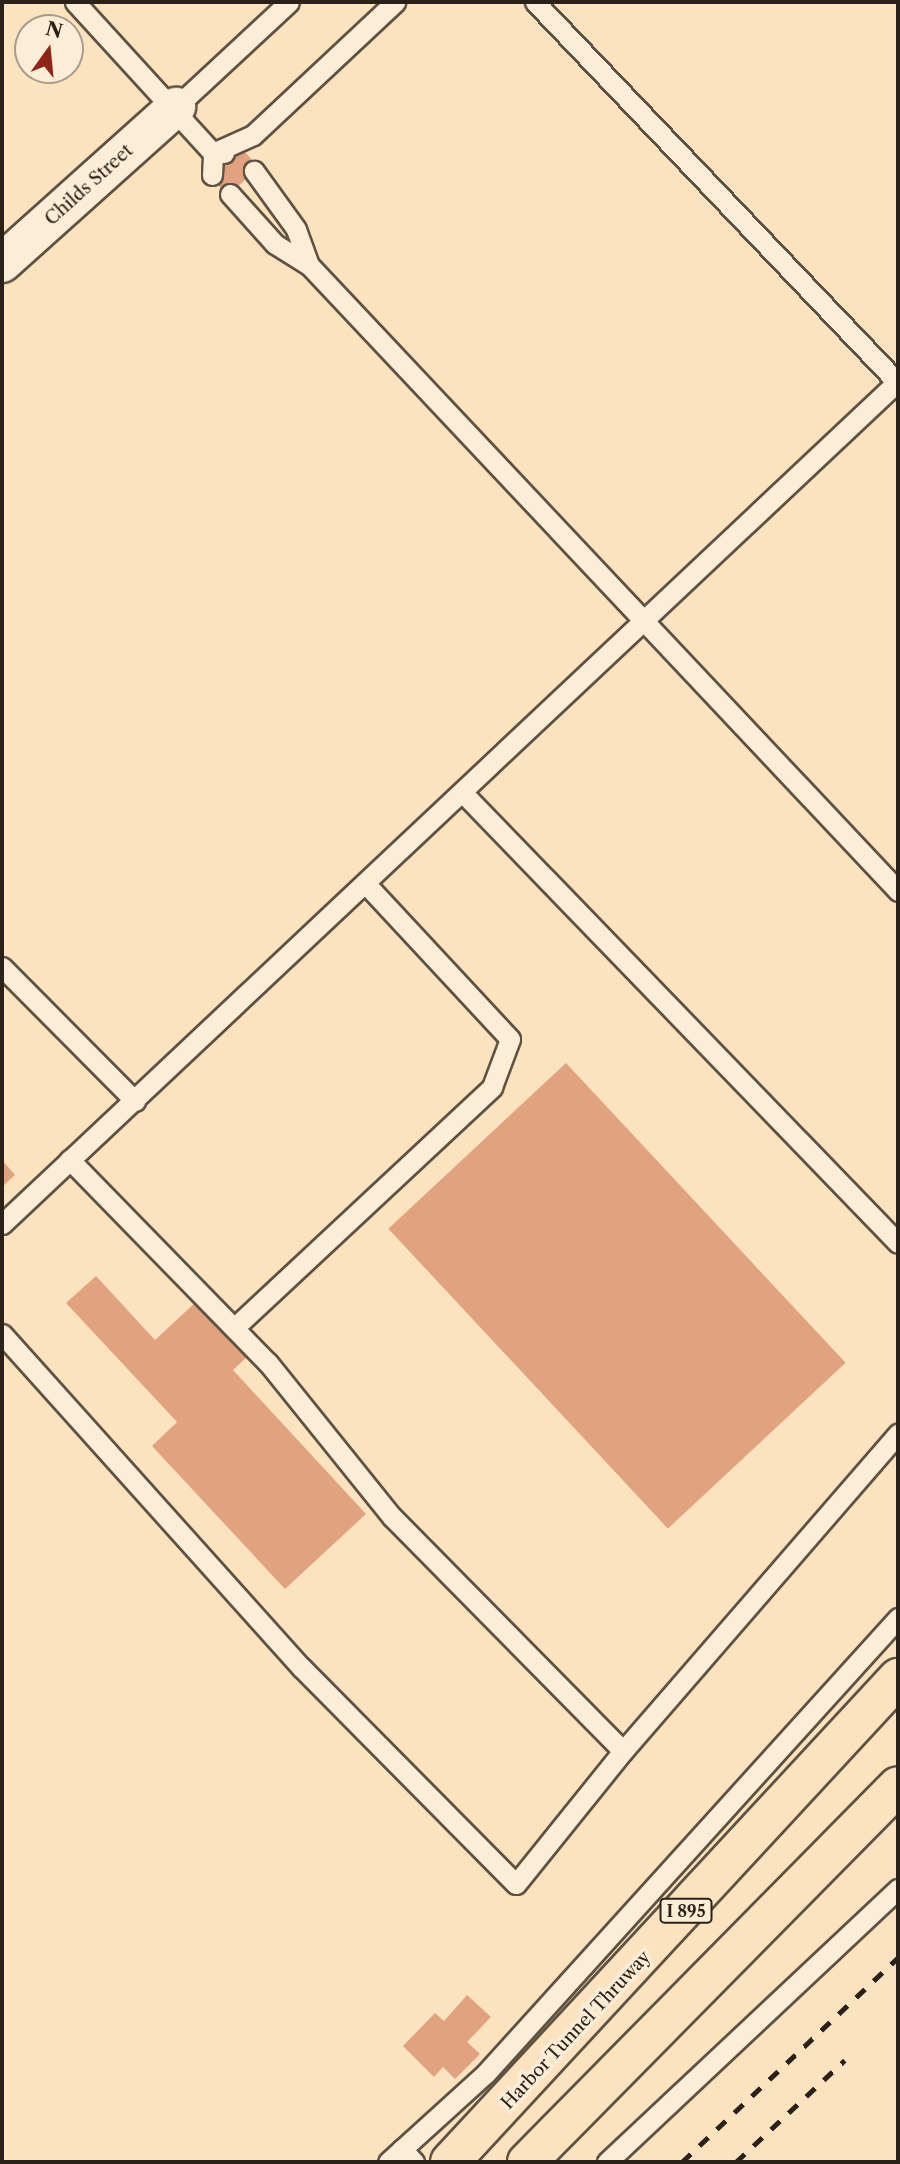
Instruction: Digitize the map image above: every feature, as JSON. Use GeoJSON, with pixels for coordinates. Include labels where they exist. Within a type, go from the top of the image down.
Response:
{"type":"FeatureCollection","features":[{"type":"Feature","properties":{"kind":"highway","name":"Harbor Tunnel Thruway"},"geometry":{"type":"LineString","coordinates":[[450,2162],[898,1678]]}},
{"type":"Feature","properties":{"kind":"highway"},"geometry":{"type":"LineString","coordinates":[[527,2162],[898,1786]]}},
{"type":"Feature","properties":{"kind":"street","name":"Childs Street"},"geometry":{"type":"LineString","coordinates":[[2,263],[176,107]]}},
{"type":"Feature","properties":{"kind":"lane"},"geometry":{"type":"LineString","coordinates":[[75,2],[176,107],[213,153],[212,175]]}},
{"type":"Feature","properties":{"kind":"lane"},"geometry":{"type":"LineString","coordinates":[[176,107],[289,2]]}},
{"type":"Feature","properties":{"kind":"lane"},"geometry":{"type":"LineString","coordinates":[[213,153],[253,135],[395,2]]}},
{"type":"Feature","properties":{"kind":"lane"},"geometry":{"type":"LineString","coordinates":[[2,1224],[898,382],[535,2]]}},
{"type":"Feature","properties":{"kind":"lane"},"geometry":{"type":"LineString","coordinates":[[213,153],[236,153]]}},
{"type":"Feature","properties":{"kind":"lane"},"geometry":{"type":"LineString","coordinates":[[254,171],[296,229],[309,265]]}},
{"type":"Feature","properties":{"kind":"lane"},"geometry":{"type":"LineString","coordinates":[[230,194],[275,244],[309,265],[898,891]]}},
{"type":"Feature","properties":{"kind":"lane"},"geometry":{"type":"LineString","coordinates":[[462,792],[898,1243]]}},
{"type":"Feature","properties":{"kind":"lane"},"geometry":{"type":"LineString","coordinates":[[234,1328],[492,1087],[510,1039],[365,884]]}},
{"type":"Feature","properties":{"kind":"lane"},"geometry":{"type":"LineString","coordinates":[[2,967],[135,1101]]}},
{"type":"Feature","properties":{"kind":"lane"},"geometry":{"type":"LineString","coordinates":[[71,1160],[234,1328],[391,1517],[623,1751]]}},
{"type":"Feature","properties":{"kind":"lane"},"geometry":{"type":"LineString","coordinates":[[2,1334],[301,1667],[516,1884],[623,1751],[898,1434]]}},
{"type":"Feature","properties":{"kind":"lane"},"geometry":{"type":"LineString","coordinates":[[401,2158],[486,2073],[898,1618]]}},
{"type":"Feature","properties":{"kind":"lane"},"geometry":{"type":"LineString","coordinates":[[607,2162],[898,1889]]}},
{"type":"Feature","properties":{"kind":"building"},"geometry":{"type":"Polygon","coordinates":[[[241,148],[259,167],[228,196],[210,177],[241,148]]]}},
{"type":"Feature","properties":{"kind":"building"},"geometry":{"type":"Polygon","coordinates":[[[566,1063],[846,1363],[668,1529],[388,1229],[566,1063]]]}},
{"type":"Feature","properties":{"kind":"building"},"geometry":{"type":"Polygon","coordinates":[[[2,1160],[15,1175],[2,1187],[2,1160]]]}},
{"type":"Feature","properties":{"kind":"building"},"geometry":{"type":"Polygon","coordinates":[[[96,1276],[155,1340],[197,1301],[248,1356],[233,1370],[366,1514],[285,1589],[152,1446],[177,1422],[66,1303],[96,1276]]]}},
{"type":"Feature","properties":{"kind":"building"},"geometry":{"type":"Polygon","coordinates":[[[467,1995],[491,2017],[467,2042],[480,2054],[455,2079],[443,2067],[434,2077],[403,2046],[435,2013],[444,2021],[467,1995]]]}},
{"type":"Feature","properties":{"kind":"railway"},"geometry":{"type":"LineString","coordinates":[[682,2162],[898,1958]]}},
{"type":"Feature","properties":{"kind":"railway"},"geometry":{"type":"LineString","coordinates":[[736,2162],[845,2060]]}}]}
